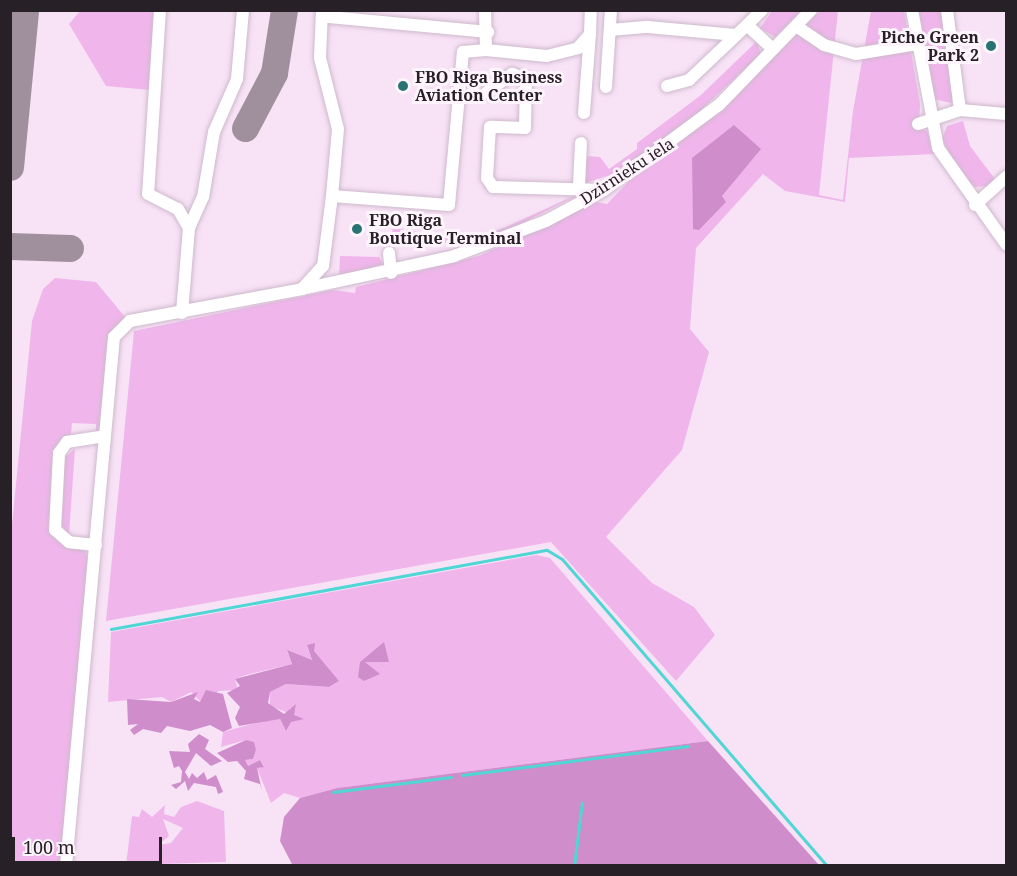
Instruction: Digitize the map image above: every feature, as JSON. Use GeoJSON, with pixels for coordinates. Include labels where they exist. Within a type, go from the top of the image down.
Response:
{"type":"FeatureCollection","features":[{"type":"Feature","properties":{"kind":"street"},"geometry":{"type":"LineString","coordinates":[[160,10],[146,181],[156,201],[178,209],[189,228]]}},
{"type":"Feature","properties":{"kind":"street"},"geometry":{"type":"LineString","coordinates":[[182,313],[189,228],[203,197],[210,144],[237,79],[243,10]]}},
{"type":"Feature","properties":{"kind":"street"},"geometry":{"type":"LineString","coordinates":[[302,289],[323,266],[338,129],[320,58],[322,10]]}},
{"type":"Feature","properties":{"kind":"street"},"geometry":{"type":"LineString","coordinates":[[329,10],[329,17],[488,32]]}},
{"type":"Feature","properties":{"kind":"street"},"geometry":{"type":"LineString","coordinates":[[485,10],[488,32],[486,50]]}},
{"type":"Feature","properties":{"kind":"street"},"geometry":{"type":"LineString","coordinates":[[584,113],[591,10]]}},
{"type":"Feature","properties":{"kind":"street"},"geometry":{"type":"LineString","coordinates":[[606,87],[611,10]]}},
{"type":"Feature","properties":{"kind":"street"},"geometry":{"type":"LineString","coordinates":[[667,86],[688,80],[762,10]]}},
{"type":"Feature","properties":{"kind":"street","name":"Dzirnieku iela"},"geometry":{"type":"LineString","coordinates":[[66,866],[114,337],[130,321],[302,289],[333,285],[351,288],[391,273],[498,241],[604,190],[719,105],[811,10]]}},
{"type":"Feature","properties":{"kind":"street"},"geometry":{"type":"LineString","coordinates":[[912,10],[924,122],[945,162],[1006,244]]}},
{"type":"Feature","properties":{"kind":"street"},"geometry":{"type":"LineString","coordinates":[[947,10],[960,110]]}},
{"type":"Feature","properties":{"kind":"street"},"geometry":{"type":"LineString","coordinates":[[747,25],[773,49]]}},
{"type":"Feature","properties":{"kind":"street"},"geometry":{"type":"LineString","coordinates":[[795,26],[824,45],[856,54],[917,44]]}},
{"type":"Feature","properties":{"kind":"street"},"geometry":{"type":"LineString","coordinates":[[610,30],[648,27],[736,35]]}},
{"type":"Feature","properties":{"kind":"street"},"geometry":{"type":"LineString","coordinates":[[332,196],[449,205],[463,52],[486,50],[547,56],[578,48],[590,34]]}},
{"type":"Feature","properties":{"kind":"street"},"geometry":{"type":"LineString","coordinates":[[488,92],[512,74],[526,79],[525,128],[490,127],[488,178],[493,187],[579,185],[604,190]]}},
{"type":"Feature","properties":{"kind":"street"},"geometry":{"type":"LineString","coordinates":[[924,122],[960,110],[1006,114]]}},
{"type":"Feature","properties":{"kind":"street"},"geometry":{"type":"LineString","coordinates":[[579,185],[581,143]]}},
{"type":"Feature","properties":{"kind":"street"},"geometry":{"type":"LineString","coordinates":[[975,205],[1006,177]]}},
{"type":"Feature","properties":{"kind":"street"},"geometry":{"type":"LineString","coordinates":[[178,209],[203,197]]}},
{"type":"Feature","properties":{"kind":"street"},"geometry":{"type":"LineString","coordinates":[[389,253],[391,273]]}},
{"type":"Feature","properties":{"kind":"street"},"geometry":{"type":"LineString","coordinates":[[96,545],[69,542],[55,530],[59,453],[67,442],[105,436]]}},
{"type":"Feature","properties":{"kind":"shaded area"},"geometry":{"type":"Polygon","coordinates":[[[80,11],[156,11],[150,90],[106,86],[69,24],[80,11]]]}},
{"type":"Feature","properties":{"kind":"shaded area"},"geometry":{"type":"Polygon","coordinates":[[[772,11],[803,11],[775,37],[760,28],[772,11]]]}},
{"type":"Feature","properties":{"kind":"shaded area"},"geometry":{"type":"Polygon","coordinates":[[[820,11],[838,11],[819,195],[843,200],[853,111],[871,11],[904,11],[920,104],[919,129],[927,131],[935,154],[849,158],[845,202],[785,191],[763,174],[696,248],[690,329],[709,352],[682,450],[606,537],[652,583],[694,607],[715,635],[676,681],[551,542],[106,621],[134,331],[333,290],[355,293],[356,287],[479,256],[596,202],[607,204],[630,180],[718,112],[820,11]]]}},
{"type":"Feature","properties":{"kind":"shaded area"},"geometry":{"type":"Polygon","coordinates":[[[919,11],[942,11],[957,96],[951,103],[934,99],[919,11]]]}},
{"type":"Feature","properties":{"kind":"shaded area"},"geometry":{"type":"Polygon","coordinates":[[[757,41],[761,54],[688,122],[616,173],[585,183],[587,156],[600,157],[609,169],[637,149],[637,143],[701,95],[757,41]]]}},
{"type":"Feature","properties":{"kind":"shaded area"},"geometry":{"type":"Polygon","coordinates":[[[963,121],[970,146],[995,179],[990,186],[975,187],[960,175],[942,139],[947,126],[963,121]]]}},
{"type":"Feature","properties":{"kind":"shaded area"},"geometry":{"type":"Polygon","coordinates":[[[734,125],[761,149],[722,196],[726,202],[699,230],[693,229],[692,158],[734,125]]]}},
{"type":"Feature","properties":{"kind":"shaded area"},"geometry":{"type":"Polygon","coordinates":[[[587,190],[511,229],[474,239],[506,227],[587,190]]]}},
{"type":"Feature","properties":{"kind":"shaded area"},"geometry":{"type":"Polygon","coordinates":[[[393,228],[468,240],[467,246],[392,234],[393,228]]]}},
{"type":"Feature","properties":{"kind":"shaded area"},"geometry":{"type":"Polygon","coordinates":[[[340,256],[379,257],[383,264],[339,278],[340,256]]]}},
{"type":"Feature","properties":{"kind":"shaded area"},"geometry":{"type":"Polygon","coordinates":[[[55,278],[96,282],[125,317],[114,329],[101,432],[96,435],[96,424],[72,423],[71,434],[58,444],[52,533],[61,544],[84,549],[89,561],[63,865],[11,866],[10,545],[32,321],[43,289],[55,278]]]}},
{"type":"Feature","properties":{"kind":"shaded area"},"geometry":{"type":"Polygon","coordinates":[[[75,449],[69,535],[60,523],[64,458],[75,449]]]}},
{"type":"Feature","properties":{"kind":"shaded area"},"geometry":{"type":"Polygon","coordinates":[[[536,555],[550,558],[708,741],[337,788],[300,798],[284,793],[271,803],[257,768],[264,766],[260,760],[248,766],[244,760],[253,759],[256,750],[246,740],[221,747],[223,732],[270,719],[280,719],[286,731],[294,715],[270,706],[270,692],[286,684],[329,687],[339,681],[307,646],[312,660],[287,651],[292,664],[235,679],[238,690],[219,691],[201,702],[191,692],[171,702],[162,697],[108,702],[111,632],[536,555]]]}},
{"type":"Feature","properties":{"kind":"shaded area"},"geometry":{"type":"Polygon","coordinates":[[[384,642],[389,662],[365,662],[380,674],[364,681],[358,677],[360,662],[384,642]]]}},
{"type":"Feature","properties":{"kind":"shaded area"},"geometry":{"type":"Polygon","coordinates":[[[315,643],[314,651],[339,681],[329,687],[286,684],[270,692],[268,703],[284,714],[296,704],[294,715],[304,719],[291,722],[286,731],[280,719],[239,726],[235,718],[240,707],[227,693],[240,686],[235,679],[292,664],[287,650],[312,660],[307,645],[315,643]]]}},
{"type":"Feature","properties":{"kind":"shaded area"},"geometry":{"type":"Polygon","coordinates":[[[206,690],[223,694],[232,728],[223,732],[210,725],[190,731],[167,726],[161,733],[143,729],[134,735],[130,730],[138,724],[128,725],[127,699],[171,702],[198,692],[194,699],[200,702],[206,690]]]}},
{"type":"Feature","properties":{"kind":"shaded area"},"geometry":{"type":"Polygon","coordinates":[[[199,734],[209,740],[205,749],[222,761],[211,766],[196,753],[185,772],[189,779],[192,773],[197,778],[204,772],[207,780],[216,775],[223,792],[218,794],[216,787],[194,783],[188,791],[185,781],[176,789],[171,785],[181,782],[182,771],[179,766],[174,768],[169,751],[190,752],[188,744],[199,734]]]}},
{"type":"Feature","properties":{"kind":"shaded area"},"geometry":{"type":"Polygon","coordinates":[[[246,740],[254,742],[256,750],[253,759],[245,760],[248,766],[260,760],[264,767],[257,768],[262,791],[260,784],[244,779],[246,771],[237,761],[228,762],[217,753],[246,740]]]}},
{"type":"Feature","properties":{"kind":"shaded area"},"geometry":{"type":"Polygon","coordinates":[[[708,741],[819,865],[293,866],[280,841],[284,817],[300,798],[337,788],[708,741]]]}},
{"type":"Feature","properties":{"kind":"shaded area"},"geometry":{"type":"Polygon","coordinates":[[[197,801],[224,811],[226,862],[126,865],[132,816],[139,817],[142,809],[152,817],[165,805],[164,814],[174,817],[181,807],[197,801]],[[163,819],[169,836],[158,845],[171,843],[183,828],[163,819]]]}},
{"type":"Feature","properties":{"kind":"waterway"},"geometry":{"type":"LineString","coordinates":[[111,629],[547,550],[562,559],[827,866]]}},
{"type":"Feature","properties":{"kind":"waterway"},"geometry":{"type":"LineString","coordinates":[[462,775],[688,746]]}},
{"type":"Feature","properties":{"kind":"waterway"},"geometry":{"type":"LineString","coordinates":[[333,792],[451,777]]}},
{"type":"Feature","properties":{"kind":"waterway"},"geometry":{"type":"LineString","coordinates":[[574,866],[582,802]]}},
{"type":"Feature","properties":{"kind":"taxiway"},"geometry":{"type":"LineString","coordinates":[[10,167],[25,10]]}},
{"type":"Feature","properties":{"kind":"taxiway"},"geometry":{"type":"LineString","coordinates":[[245,128],[274,73],[284,10]]}},
{"type":"Feature","properties":{"kind":"taxiway"},"geometry":{"type":"LineString","coordinates":[[10,246],[70,248]]}},
{"type":"Feature","properties":{"kind":"place","name":"Piche Green Park 2"},"geometry":{"type":"Point","coordinates":[991,46]}},
{"type":"Feature","properties":{"kind":"place","name":"FBO Riga Business Aviation Center"},"geometry":{"type":"Point","coordinates":[403,86]}},
{"type":"Feature","properties":{"kind":"place","name":"FBO Riga Boutique Terminal"},"geometry":{"type":"Point","coordinates":[357,229]}}]}
